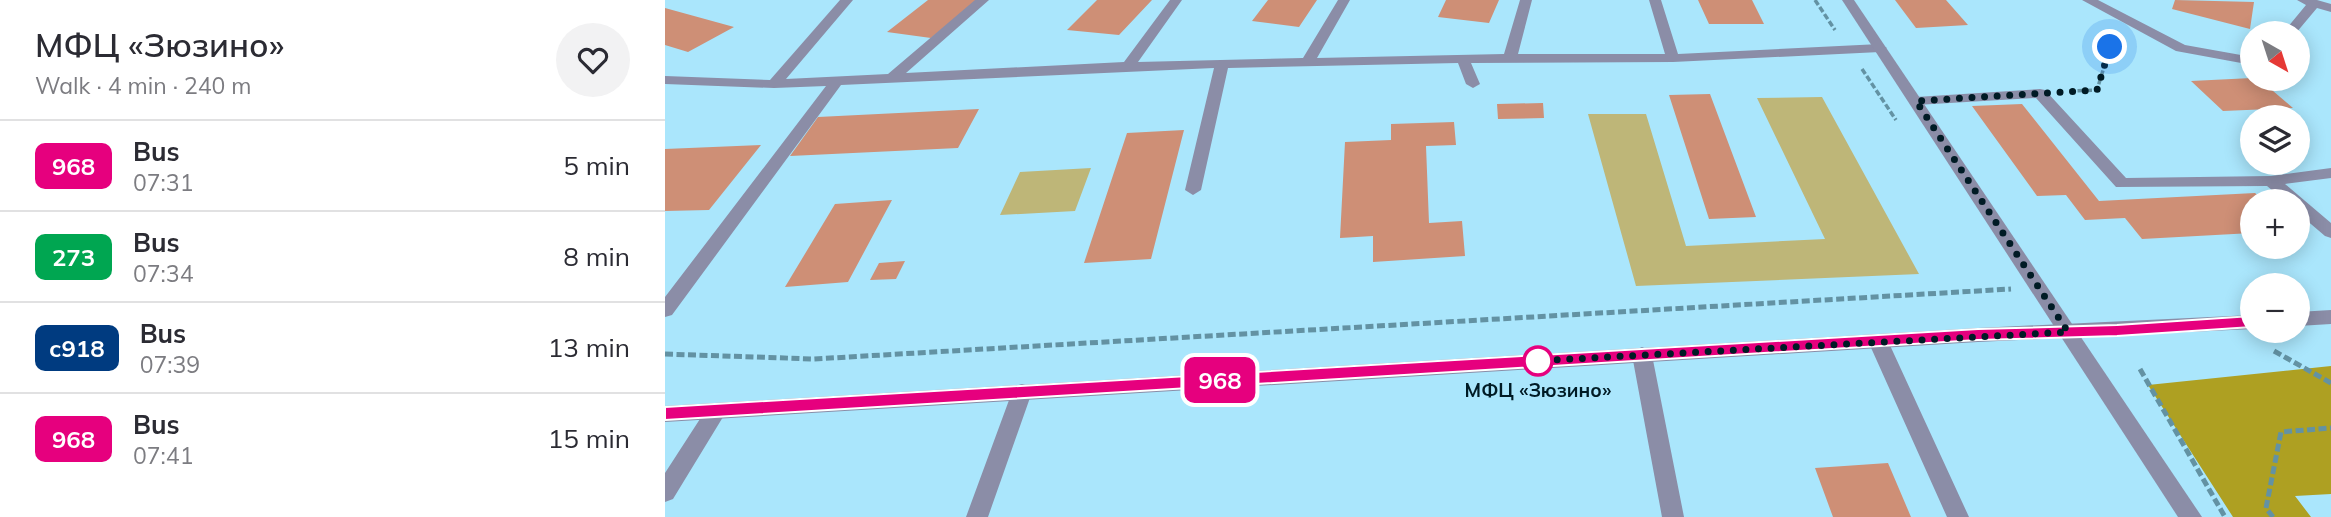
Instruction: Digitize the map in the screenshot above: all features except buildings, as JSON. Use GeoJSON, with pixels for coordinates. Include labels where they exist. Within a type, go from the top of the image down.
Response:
{"type":"FeatureCollection","features":[{"type":"Feature","properties":{"kind":"street"},"geometry":{"type":"LineString","coordinates":[[774,84],[847,0]]}},
{"type":"Feature","properties":{"kind":"street"},"geometry":{"type":"LineString","coordinates":[[892,78],[983,0]]}},
{"type":"Feature","properties":{"kind":"street"},"geometry":{"type":"LineString","coordinates":[[1128,66],[1176,0]]}},
{"type":"Feature","properties":{"kind":"street"},"geometry":{"type":"LineString","coordinates":[[1308,61],[1344,0]]}},
{"type":"Feature","properties":{"kind":"street"},"geometry":{"type":"LineString","coordinates":[[1510,58],[1525,0]]}},
{"type":"Feature","properties":{"kind":"street"},"geometry":{"type":"LineString","coordinates":[[1655,0],[1673,58]]}},
{"type":"Feature","properties":{"kind":"street"},"geometry":{"type":"LineString","coordinates":[[1848,0],[2191,517]]}},
{"type":"Feature","properties":{"kind":"street"},"geometry":{"type":"LineString","coordinates":[[2088,0],[2181,48],[2240,59]]}},
{"type":"Feature","properties":{"kind":"street"},"geometry":{"type":"LineString","coordinates":[[2296,21],[2309,1],[2331,8]]}},
{"type":"Feature","properties":{"kind":"street"},"geometry":{"type":"LineString","coordinates":[[665,80],[774,84],[1128,66],[1510,58],[1673,58],[1880,48]]}},
{"type":"Feature","properties":{"kind":"street"},"geometry":{"type":"LineString","coordinates":[[1724,55],[1730,70]]}},
{"type":"Feature","properties":{"kind":"street"},"geometry":{"type":"LineString","coordinates":[[1463,59],[1473,84]]}},
{"type":"Feature","properties":{"kind":"street"},"geometry":{"type":"LineString","coordinates":[[1193,191],[1222,64]]}},
{"type":"Feature","properties":{"kind":"street"},"geometry":{"type":"LineString","coordinates":[[665,310],[837,81]]}},
{"type":"Feature","properties":{"kind":"street"},"geometry":{"type":"LineString","coordinates":[[1916,101],[2040,93],[2122,183],[2271,181],[2331,173]]}},
{"type":"Feature","properties":{"kind":"street"},"geometry":{"type":"LineString","coordinates":[[2271,181],[2281,189]]}},
{"type":"Feature","properties":{"kind":"street"},"geometry":{"type":"LineString","coordinates":[[2310,214],[2331,232]]}},
{"type":"Feature","properties":{"kind":"street"},"geometry":{"type":"LineString","coordinates":[[2310,318],[2331,317]]}},
{"type":"Feature","properties":{"kind":"street"},"geometry":{"type":"LineString","coordinates":[[665,414],[1878,341],[2240,323]]}},
{"type":"Feature","properties":{"kind":"street"},"geometry":{"type":"LineString","coordinates":[[1878,341],[1958,517]]}},
{"type":"Feature","properties":{"kind":"street"},"geometry":{"type":"LineString","coordinates":[[1642,355],[1673,517]]}},
{"type":"Feature","properties":{"kind":"street"},"geometry":{"type":"LineString","coordinates":[[977,517],[1022,392]]}},
{"type":"Feature","properties":{"kind":"street"},"geometry":{"type":"LineString","coordinates":[[665,492],[716,411]]}},
{"type":"Feature","properties":{"kind":"path"},"geometry":{"type":"LineString","coordinates":[[2040,93],[2097,90],[2116,26],[2129,23]]}},
{"type":"Feature","properties":{"kind":"path"},"geometry":{"type":"LineString","coordinates":[[665,354],[814,359],[2040,286]]}},
{"type":"Feature","properties":{"kind":"path"},"geometry":{"type":"LineString","coordinates":[[2274,351],[2331,383]]}},
{"type":"Feature","properties":{"kind":"path"},"geometry":{"type":"LineString","coordinates":[[2140,369],[2225,517]]}},
{"type":"Feature","properties":{"kind":"path"},"geometry":{"type":"LineString","coordinates":[[2273,517],[2266,508],[2281,432],[2331,428]]}},
{"type":"Feature","properties":{"kind":"shaded area"},"geometry":{"type":"Polygon","coordinates":[[[1822,97],[1919,274],[1636,286],[1588,114],[1646,114],[1686,246],[1825,239],[1757,98],[1822,97]]]}},
{"type":"Feature","properties":{"kind":"shaded area"},"geometry":{"type":"Polygon","coordinates":[[[1091,168],[1075,211],[1000,215],[1020,172],[1091,168]]]}},
{"type":"Feature","properties":{"kind":"shaded area"},"geometry":{"type":"Polygon","coordinates":[[[2331,366],[2331,494],[2295,496],[2311,517],[2233,517],[2148,385],[2331,366]]]}},
{"type":"Feature","properties":{"kind":"bus line","name":"968"},"geometry":{"type":"LineString","coordinates":[[665,414],[1978,335],[2117,331],[2240,323]]}},
{"type":"Feature","properties":{"kind":"place","name":"МФЦ «Зюзино»"},"geometry":{"type":"Point","coordinates":[1538,361]}},
{"type":"Feature","properties":{"kind":"route"},"geometry":{"type":"LineString","coordinates":[[1538,361],[1535,361],[2068,332],[1916,101],[2097,90],[2110,47]]}}]}
